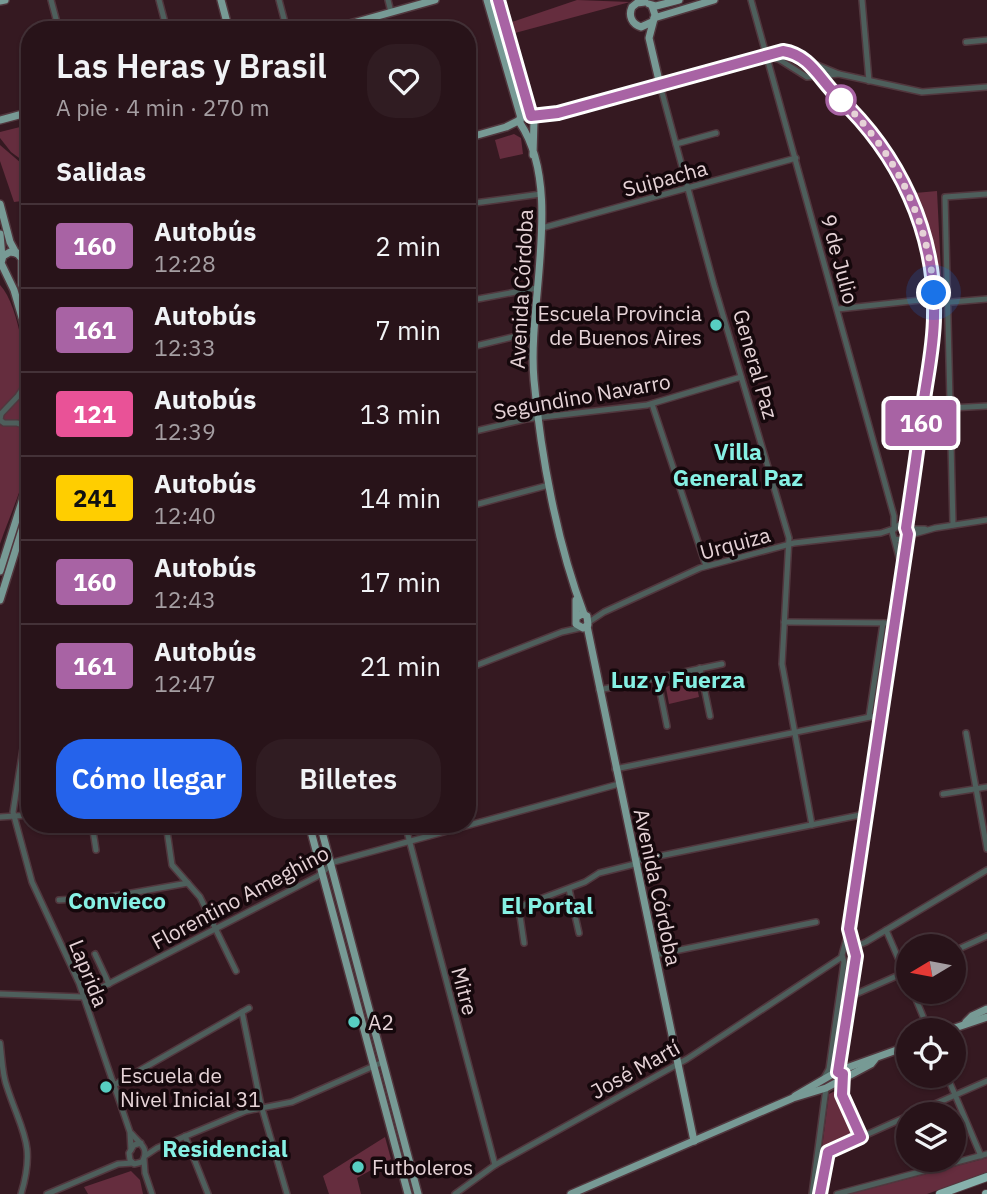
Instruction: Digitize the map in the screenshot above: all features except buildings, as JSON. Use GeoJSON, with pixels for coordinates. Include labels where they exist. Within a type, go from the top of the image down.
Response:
{"type":"FeatureCollection","features":[{"type":"Feature","properties":{"kind":"highway"},"geometry":{"type":"LineString","coordinates":[[940,1194],[987,1177]]}},
{"type":"Feature","properties":{"kind":"main road"},"geometry":{"type":"LineString","coordinates":[[0,1],[5,0]]}},
{"type":"Feature","properties":{"kind":"main road"},"geometry":{"type":"LineString","coordinates":[[221,0],[227,21]]}},
{"type":"Feature","properties":{"kind":"main road"},"geometry":{"type":"LineString","coordinates":[[360,21],[435,0]]}},
{"type":"Feature","properties":{"kind":"main road","name":"Avenida Córdoba"},"geometry":{"type":"LineString","coordinates":[[487,0],[521,122],[533,155],[543,206],[533,332],[534,379],[549,485],[589,640],[694,1141]]}},
{"type":"Feature","properties":{"kind":"main road"},"geometry":{"type":"LineString","coordinates":[[498,0],[534,120],[533,126],[528,129],[521,122]]}},
{"type":"Feature","properties":{"kind":"main road"},"geometry":{"type":"LineString","coordinates":[[679,0],[634,3],[631,18],[639,26],[647,26],[654,20],[714,0]]}},
{"type":"Feature","properties":{"kind":"main road"},"geometry":{"type":"LineString","coordinates":[[646,3],[654,20]]}},
{"type":"Feature","properties":{"kind":"main road","name":"General Paz"},"geometry":{"type":"LineString","coordinates":[[650,41],[654,20]]}},
{"type":"Feature","properties":{"kind":"main road","name":"General Paz"},"geometry":{"type":"LineString","coordinates":[[639,26],[650,41],[660,85]]}},
{"type":"Feature","properties":{"kind":"main road"},"geometry":{"type":"LineString","coordinates":[[476,135],[521,122],[525,115],[558,113],[660,85]]}},
{"type":"Feature","properties":{"kind":"main road"},"geometry":{"type":"LineString","coordinates":[[0,120],[21,114]]}},
{"type":"Feature","properties":{"kind":"main road","name":"Avenida Córdoba"},"geometry":{"type":"LineString","coordinates":[[533,126],[533,155]]}},
{"type":"Feature","properties":{"kind":"main road"},"geometry":{"type":"LineString","coordinates":[[0,204],[10,241],[21,258]]}},
{"type":"Feature","properties":{"kind":"main road"},"geometry":{"type":"LineString","coordinates":[[0,234],[3,270],[14,290],[21,314]]}},
{"type":"Feature","properties":{"kind":"main road"},"geometry":{"type":"LineString","coordinates":[[1,260],[6,253],[21,254]]}},
{"type":"Feature","properties":{"kind":"main road"},"geometry":{"type":"LineString","coordinates":[[3,270],[14,274],[21,268]]}},
{"type":"Feature","properties":{"kind":"main road"},"geometry":{"type":"LineString","coordinates":[[0,571],[21,504]]}},
{"type":"Feature","properties":{"kind":"main road"},"geometry":{"type":"LineString","coordinates":[[0,600],[21,533]]}},
{"type":"Feature","properties":{"kind":"main road"},"geometry":{"type":"LineString","coordinates":[[311,833],[408,1194]]}},
{"type":"Feature","properties":{"kind":"main road"},"geometry":{"type":"LineString","coordinates":[[322,833],[418,1194]]}},
{"type":"Feature","properties":{"kind":"main road"},"geometry":{"type":"LineString","coordinates":[[966,1022],[987,1009]]}},
{"type":"Feature","properties":{"kind":"main road"},"geometry":{"type":"LineString","coordinates":[[966,1022],[987,1017]]}},
{"type":"Feature","properties":{"kind":"main road"},"geometry":{"type":"LineString","coordinates":[[793,1098],[822,1079],[896,1051]]}},
{"type":"Feature","properties":{"kind":"main road"},"geometry":{"type":"LineString","coordinates":[[571,1194],[793,1098],[825,1088],[838,1075]]}},
{"type":"Feature","properties":{"kind":"main road"},"geometry":{"type":"LineString","coordinates":[[822,1079],[820,1084],[825,1088]]}},
{"type":"Feature","properties":{"kind":"street"},"geometry":{"type":"LineString","coordinates":[[51,0],[57,21]]}},
{"type":"Feature","properties":{"kind":"street"},"geometry":{"type":"LineString","coordinates":[[159,0],[165,21]]}},
{"type":"Feature","properties":{"kind":"street"},"geometry":{"type":"LineString","coordinates":[[279,0],[285,21]]}},
{"type":"Feature","properties":{"kind":"street"},"geometry":{"type":"LineString","coordinates":[[387,0],[391,12]]}},
{"type":"Feature","properties":{"kind":"street","name":"9 de Julio"},"geometry":{"type":"LineString","coordinates":[[751,0],[894,516],[893,528]]}},
{"type":"Feature","properties":{"kind":"street"},"geometry":{"type":"LineString","coordinates":[[862,0],[869,80]]}},
{"type":"Feature","properties":{"kind":"street"},"geometry":{"type":"LineString","coordinates":[[966,42],[987,40]]}},
{"type":"Feature","properties":{"kind":"street"},"geometry":{"type":"LineString","coordinates":[[660,85],[785,51],[839,74],[922,92],[987,87]]}},
{"type":"Feature","properties":{"kind":"street"},"geometry":{"type":"LineString","coordinates":[[767,56],[780,60],[807,77],[839,74]]}},
{"type":"Feature","properties":{"kind":"street"},"geometry":{"type":"LineString","coordinates":[[808,61],[871,132],[903,181],[924,236],[934,300],[934,329],[907,536],[844,958],[838,1075],[844,1098],[861,1137]]}},
{"type":"Feature","properties":{"kind":"street","name":"General Paz"},"geometry":{"type":"LineString","coordinates":[[660,85],[789,538],[782,664],[812,825]]}},
{"type":"Feature","properties":{"kind":"street"},"geometry":{"type":"LineString","coordinates":[[676,144],[716,133]]}},
{"type":"Feature","properties":{"kind":"street","name":"Suipacha"},"geometry":{"type":"LineString","coordinates":[[542,228],[796,158]]}},
{"type":"Feature","properties":{"kind":"street"},"geometry":{"type":"LineString","coordinates":[[476,203],[541,194]]}},
{"type":"Feature","properties":{"kind":"street"},"geometry":{"type":"LineString","coordinates":[[953,525],[945,197],[987,194]]}},
{"type":"Feature","properties":{"kind":"street"},"geometry":{"type":"LineString","coordinates":[[476,299],[537,288]]}},
{"type":"Feature","properties":{"kind":"street"},"geometry":{"type":"LineString","coordinates":[[838,309],[930,299],[947,302],[987,299]]}},
{"type":"Feature","properties":{"kind":"street"},"geometry":{"type":"LineString","coordinates":[[476,346],[533,332]]}},
{"type":"Feature","properties":{"kind":"street","name":"Segundino Navarro"},"geometry":{"type":"LineString","coordinates":[[476,431],[539,418],[652,404],[741,377]]}},
{"type":"Feature","properties":{"kind":"street"},"geometry":{"type":"LineString","coordinates":[[21,392],[0,415],[4,424],[21,424]]}},
{"type":"Feature","properties":{"kind":"street"},"geometry":{"type":"LineString","coordinates":[[652,404],[706,566]]}},
{"type":"Feature","properties":{"kind":"street"},"geometry":{"type":"LineString","coordinates":[[950,408],[987,405]]}},
{"type":"Feature","properties":{"kind":"street"},"geometry":{"type":"LineString","coordinates":[[476,505],[549,485]]}},
{"type":"Feature","properties":{"kind":"street"},"geometry":{"type":"LineString","coordinates":[[894,538],[901,540],[935,528],[987,520]]}},
{"type":"Feature","properties":{"kind":"street"},"geometry":{"type":"LineString","coordinates":[[901,567],[893,528],[901,525],[906,528],[935,528]]}},
{"type":"Feature","properties":{"kind":"street","name":"Urquiza"},"geometry":{"type":"LineString","coordinates":[[476,665],[562,632],[706,566],[789,545],[881,533],[893,528]]}},
{"type":"Feature","properties":{"kind":"street","name":"Urquiza"},"geometry":{"type":"LineString","coordinates":[[881,533],[894,538]]}},
{"type":"Feature","properties":{"kind":"street"},"geometry":{"type":"LineString","coordinates":[[784,622],[893,623]]}},
{"type":"Feature","properties":{"kind":"street"},"geometry":{"type":"LineString","coordinates":[[869,717],[883,623]]}},
{"type":"Feature","properties":{"kind":"street"},"geometry":{"type":"LineString","coordinates":[[599,690],[722,664]]}},
{"type":"Feature","properties":{"kind":"street"},"geometry":{"type":"LineString","coordinates":[[700,668],[710,716]]}},
{"type":"Feature","properties":{"kind":"street"},"geometry":{"type":"LineString","coordinates":[[657,677],[667,726]]}},
{"type":"Feature","properties":{"kind":"street"},"geometry":{"type":"LineString","coordinates":[[615,769],[880,715]]}},
{"type":"Feature","properties":{"kind":"street"},"geometry":{"type":"LineString","coordinates":[[966,733],[987,849]]}},
{"type":"Feature","properties":{"kind":"street","name":"Laprida"},"geometry":{"type":"LineString","coordinates":[[21,761],[13,812],[32,882],[83,997],[130,1132],[130,1151],[134,1164]]}},
{"type":"Feature","properties":{"kind":"street","name":"Florentino Ameghino"},"geometry":{"type":"LineString","coordinates":[[476,824],[619,784]]}},
{"type":"Feature","properties":{"kind":"street"},"geometry":{"type":"LineString","coordinates":[[943,794],[987,786]]}},
{"type":"Feature","properties":{"kind":"street"},"geometry":{"type":"LineString","coordinates":[[524,943],[519,909],[569,889],[599,873],[865,814]]}},
{"type":"Feature","properties":{"kind":"street"},"geometry":{"type":"LineString","coordinates":[[0,817],[21,816]]}},
{"type":"Feature","properties":{"kind":"street"},"geometry":{"type":"LineString","coordinates":[[93,833],[96,850]]}},
{"type":"Feature","properties":{"kind":"street"},"geometry":{"type":"LineString","coordinates":[[167,833],[171,862],[200,897],[236,971]]}},
{"type":"Feature","properties":{"kind":"street","name":"Mitre"},"geometry":{"type":"LineString","coordinates":[[408,833],[495,1165]]}},
{"type":"Feature","properties":{"kind":"street","name":"Florentino Ameghino"},"geometry":{"type":"LineString","coordinates":[[0,994],[83,997],[322,872],[334,862],[442,833]]}},
{"type":"Feature","properties":{"kind":"street"},"geometry":{"type":"LineString","coordinates":[[844,958],[853,949],[987,870]]}},
{"type":"Feature","properties":{"kind":"street"},"geometry":{"type":"LineString","coordinates":[[59,900],[109,897],[188,883]]}},
{"type":"Feature","properties":{"kind":"street"},"geometry":{"type":"LineString","coordinates":[[569,889],[579,933]]}},
{"type":"Feature","properties":{"kind":"street"},"geometry":{"type":"LineString","coordinates":[[654,955],[816,922]]}},
{"type":"Feature","properties":{"kind":"street"},"geometry":{"type":"LineString","coordinates":[[838,1075],[854,960],[849,929]]}},
{"type":"Feature","properties":{"kind":"street"},"geometry":{"type":"LineString","coordinates":[[886,930],[896,951]]}},
{"type":"Feature","properties":{"kind":"street"},"geometry":{"type":"LineString","coordinates":[[966,946],[987,936]]}},
{"type":"Feature","properties":{"kind":"street"},"geometry":{"type":"LineString","coordinates":[[95,954],[109,984]]}},
{"type":"Feature","properties":{"kind":"street"},"geometry":{"type":"LineString","coordinates":[[844,958],[854,960]]}},
{"type":"Feature","properties":{"kind":"street","name":"José Martí"},"geometry":{"type":"LineString","coordinates":[[455,1194],[495,1165],[677,1064],[844,958]]}},
{"type":"Feature","properties":{"kind":"street"},"geometry":{"type":"LineString","coordinates":[[849,997],[896,976]]}},
{"type":"Feature","properties":{"kind":"street"},"geometry":{"type":"LineString","coordinates":[[114,1085],[249,1008]]}},
{"type":"Feature","properties":{"kind":"street"},"geometry":{"type":"LineString","coordinates":[[242,1012],[262,1108],[287,1194]]}},
{"type":"Feature","properties":{"kind":"street"},"geometry":{"type":"LineString","coordinates":[[0,1043],[7,1087],[28,1144],[28,1166],[21,1194]]}},
{"type":"Feature","properties":{"kind":"street"},"geometry":{"type":"LineString","coordinates":[[118,1164],[134,1164],[158,1148],[246,1111],[292,1101],[383,1062]]}},
{"type":"Feature","properties":{"kind":"street"},"geometry":{"type":"LineString","coordinates":[[939,1102],[987,1080]]}},
{"type":"Feature","properties":{"kind":"street"},"geometry":{"type":"LineString","coordinates":[[812,1194],[825,1088]]}},
{"type":"Feature","properties":{"kind":"street"},"geometry":{"type":"LineString","coordinates":[[837,1194],[984,1155],[952,1088]]}},
{"type":"Feature","properties":{"kind":"street"},"geometry":{"type":"LineString","coordinates":[[820,1194],[828,1152],[896,1121]]}},
{"type":"Feature","properties":{"kind":"street","name":"Laprida"},"geometry":{"type":"LineString","coordinates":[[130,1132],[142,1145]]}},
{"type":"Feature","properties":{"kind":"street"},"geometry":{"type":"LineString","coordinates":[[185,1136],[208,1194]]}},
{"type":"Feature","properties":{"kind":"street"},"geometry":{"type":"LineString","coordinates":[[47,1194],[118,1164],[134,1145],[158,1148]]}},
{"type":"Feature","properties":{"kind":"street"},"geometry":{"type":"LineString","coordinates":[[142,1145],[145,1173],[152,1194]]}},
{"type":"Feature","properties":{"kind":"street"},"geometry":{"type":"LineString","coordinates":[[134,1164],[145,1173]]}},
{"type":"Feature","properties":{"kind":"shaded area"},"geometry":{"type":"Polygon","coordinates":[[[577,0],[630,2],[515,33],[512,22],[577,0]]]}},
{"type":"Feature","properties":{"kind":"shaded area"},"geometry":{"type":"Polygon","coordinates":[[[21,127],[21,159],[0,138],[0,132],[21,127]]]}},
{"type":"Feature","properties":{"kind":"shaded area"},"geometry":{"type":"Polygon","coordinates":[[[514,134],[521,138],[523,154],[500,159],[495,140],[514,134]]]}},
{"type":"Feature","properties":{"kind":"shaded area"},"geometry":{"type":"Polygon","coordinates":[[[0,145],[21,163],[21,201],[14,202],[0,161],[0,145]]]}},
{"type":"Feature","properties":{"kind":"shaded area"},"geometry":{"type":"Polygon","coordinates":[[[937,191],[940,293],[932,247],[915,193],[937,191]]]}},
{"type":"Feature","properties":{"kind":"shaded area"},"geometry":{"type":"Polygon","coordinates":[[[0,285],[9,300],[21,338],[21,487],[0,544],[0,285]]]}},
{"type":"Feature","properties":{"kind":"shaded area"},"geometry":{"type":"Polygon","coordinates":[[[696,682],[699,697],[669,704],[666,688],[668,686],[696,682]]]}},
{"type":"Feature","properties":{"kind":"shaded area"},"geometry":{"type":"Polygon","coordinates":[[[835,1091],[854,1132],[850,1137],[825,1150],[816,1194],[829,1094],[835,1091]]]}},
{"type":"Feature","properties":{"kind":"shaded area","name":"Futboleros"},"geometry":{"type":"Polygon","coordinates":[[[385,1137],[391,1159],[357,1178],[361,1194],[329,1194],[323,1176],[385,1137]]]}},
{"type":"Feature","properties":{"kind":"shaded area"},"geometry":{"type":"Polygon","coordinates":[[[987,1158],[987,1173],[927,1194],[850,1194],[934,1172],[966,1172],[966,1164],[987,1158]]]}},
{"type":"Feature","properties":{"kind":"shaded area"},"geometry":{"type":"Polygon","coordinates":[[[131,1171],[140,1180],[143,1194],[88,1194],[84,1187],[131,1171]]]}},
{"type":"Feature","properties":{"kind":"bus line","name":"160"},"geometry":{"type":"LineString","coordinates":[[498,0],[531,116],[558,113],[776,52],[792,53],[808,61],[885,151],[906,187],[924,236],[933,282],[934,329],[906,528],[908,534],[849,929],[856,956],[838,1072],[844,1076],[842,1095],[861,1137],[828,1152],[820,1194]]}},
{"type":"Feature","properties":{"kind":"place","name":"Escuela Provincia de Buenos Aires"},"geometry":{"type":"Point","coordinates":[716,325]}},
{"type":"Feature","properties":{"kind":"place","name":"A2"},"geometry":{"type":"Point","coordinates":[354,1022]}},
{"type":"Feature","properties":{"kind":"place","name":"Escuela de Nivel Inicial 31"},"geometry":{"type":"Point","coordinates":[106,1087]}},
{"type":"Feature","properties":{"kind":"place","name":"Futboleros"},"geometry":{"type":"Point","coordinates":[358,1167]}},
{"type":"Feature","properties":{"kind":"district","name":"Villa General Paz"},"geometry":{"type":"Point","coordinates":[738,464]}},
{"type":"Feature","properties":{"kind":"district","name":"Luz y Fuerza"},"geometry":{"type":"Point","coordinates":[678,679]}},
{"type":"Feature","properties":{"kind":"district","name":"Convieco"},"geometry":{"type":"Point","coordinates":[117,900]}},
{"type":"Feature","properties":{"kind":"district","name":"El Portal"},"geometry":{"type":"Point","coordinates":[547,905]}},
{"type":"Feature","properties":{"kind":"district","name":"Residencial"},"geometry":{"type":"Point","coordinates":[225,1148]}},
{"type":"Feature","properties":{"kind":"route"},"geometry":{"type":"LineString","coordinates":[[841,100],[839,98],[878,141],[906,187],[924,236],[934,293]]}}]}
